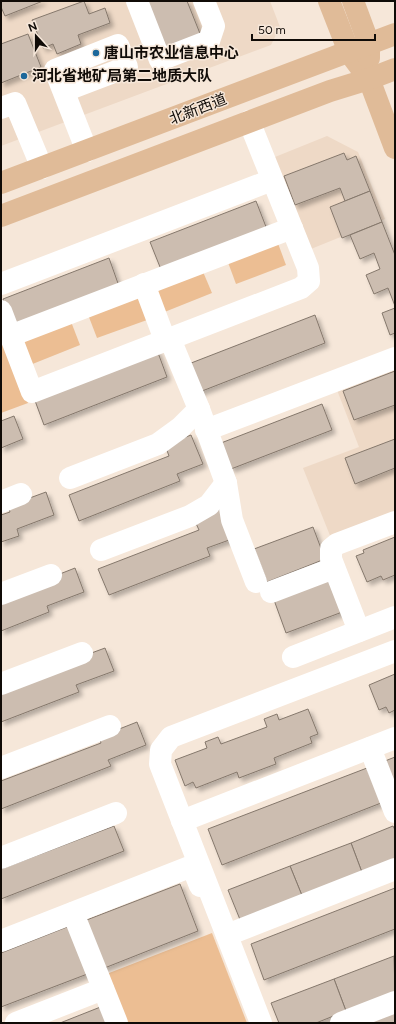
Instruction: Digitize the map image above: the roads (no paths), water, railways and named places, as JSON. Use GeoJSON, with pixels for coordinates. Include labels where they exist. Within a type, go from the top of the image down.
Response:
{"type":"FeatureCollection","features":[{"type":"Feature","properties":{"kind":"main road"},"geometry":{"type":"LineString","coordinates":[[329,1],[348,52],[369,79],[395,148]]}},
{"type":"Feature","properties":{"kind":"main road"},"geometry":{"type":"LineString","coordinates":[[353,1],[369,44],[369,79]]}},
{"type":"Feature","properties":{"kind":"main road","name":"北新西道"},"geometry":{"type":"LineString","coordinates":[[1,183],[395,34]]}},
{"type":"Feature","properties":{"kind":"main road","name":"北新西道"},"geometry":{"type":"LineString","coordinates":[[1,216],[330,90],[369,79],[395,69]]}},
{"type":"Feature","properties":{"kind":"street"},"geometry":{"type":"LineString","coordinates":[[137,1],[160,60],[209,41],[214,26],[204,1]]}},
{"type":"Feature","properties":{"kind":"street"},"geometry":{"type":"LineString","coordinates":[[64,91],[87,151]]}},
{"type":"Feature","properties":{"kind":"street"},"geometry":{"type":"LineString","coordinates":[[1,108],[15,103],[42,168]]}},
{"type":"Feature","properties":{"kind":"street"},"geometry":{"type":"LineString","coordinates":[[1,311],[32,392],[300,288],[309,281],[308,268],[249,121]]}},
{"type":"Feature","properties":{"kind":"street"},"geometry":{"type":"LineString","coordinates":[[1,284],[272,180]]}},
{"type":"Feature","properties":{"kind":"street"},"geometry":{"type":"LineString","coordinates":[[10,336],[292,228]]}},
{"type":"Feature","properties":{"kind":"street"},"geometry":{"type":"LineString","coordinates":[[144,284],[199,409],[226,483],[232,520],[264,587],[334,568]]}},
{"type":"Feature","properties":{"kind":"street"},"geometry":{"type":"LineString","coordinates":[[206,430],[395,358]]}},
{"type":"Feature","properties":{"kind":"street"},"geometry":{"type":"LineString","coordinates":[[70,478],[158,444],[180,428],[199,409]]}},
{"type":"Feature","properties":{"kind":"street"},"geometry":{"type":"LineString","coordinates":[[101,550],[190,516],[209,505],[226,483]]}},
{"type":"Feature","properties":{"kind":"street"},"geometry":{"type":"LineString","coordinates":[[359,631],[330,559],[331,549],[337,544],[395,522]]}},
{"type":"Feature","properties":{"kind":"street"},"geometry":{"type":"LineString","coordinates":[[1,594],[51,575]]}},
{"type":"Feature","properties":{"kind":"street"},"geometry":{"type":"LineString","coordinates":[[293,657],[395,617]]}},
{"type":"Feature","properties":{"kind":"street"},"geometry":{"type":"LineString","coordinates":[[261,1023],[160,764],[161,750],[171,738],[395,650]]}},
{"type":"Feature","properties":{"kind":"street"},"geometry":{"type":"LineString","coordinates":[[1,684],[82,653]]}},
{"type":"Feature","properties":{"kind":"street"},"geometry":{"type":"LineString","coordinates":[[1,768],[110,726]]}},
{"type":"Feature","properties":{"kind":"street"},"geometry":{"type":"LineString","coordinates":[[182,821],[395,738]]}},
{"type":"Feature","properties":{"kind":"street"},"geometry":{"type":"LineString","coordinates":[[370,748],[395,812]]}},
{"type":"Feature","properties":{"kind":"street"},"geometry":{"type":"LineString","coordinates":[[1,858],[116,813]]}},
{"type":"Feature","properties":{"kind":"street"},"geometry":{"type":"LineString","coordinates":[[1,941],[192,866],[253,1023]]}},
{"type":"Feature","properties":{"kind":"street"},"geometry":{"type":"LineString","coordinates":[[227,934],[395,869]]}},
{"type":"Feature","properties":{"kind":"street"},"geometry":{"type":"LineString","coordinates":[[73,912],[116,1023]]}},
{"type":"Feature","properties":{"kind":"street"},"geometry":{"type":"LineString","coordinates":[[16,1023],[103,989]]}},
{"type":"Feature","properties":{"kind":"street"},"geometry":{"type":"LineString","coordinates":[[341,1023],[395,1002]]}},
{"type":"Feature","properties":{"kind":"place","name":"唐山市农业信息中心"},"geometry":{"type":"Point","coordinates":[96,53]}},
{"type":"Feature","properties":{"kind":"place","name":"河北省地矿局第二地质大队"},"geometry":{"type":"Point","coordinates":[24,76]}}]}
